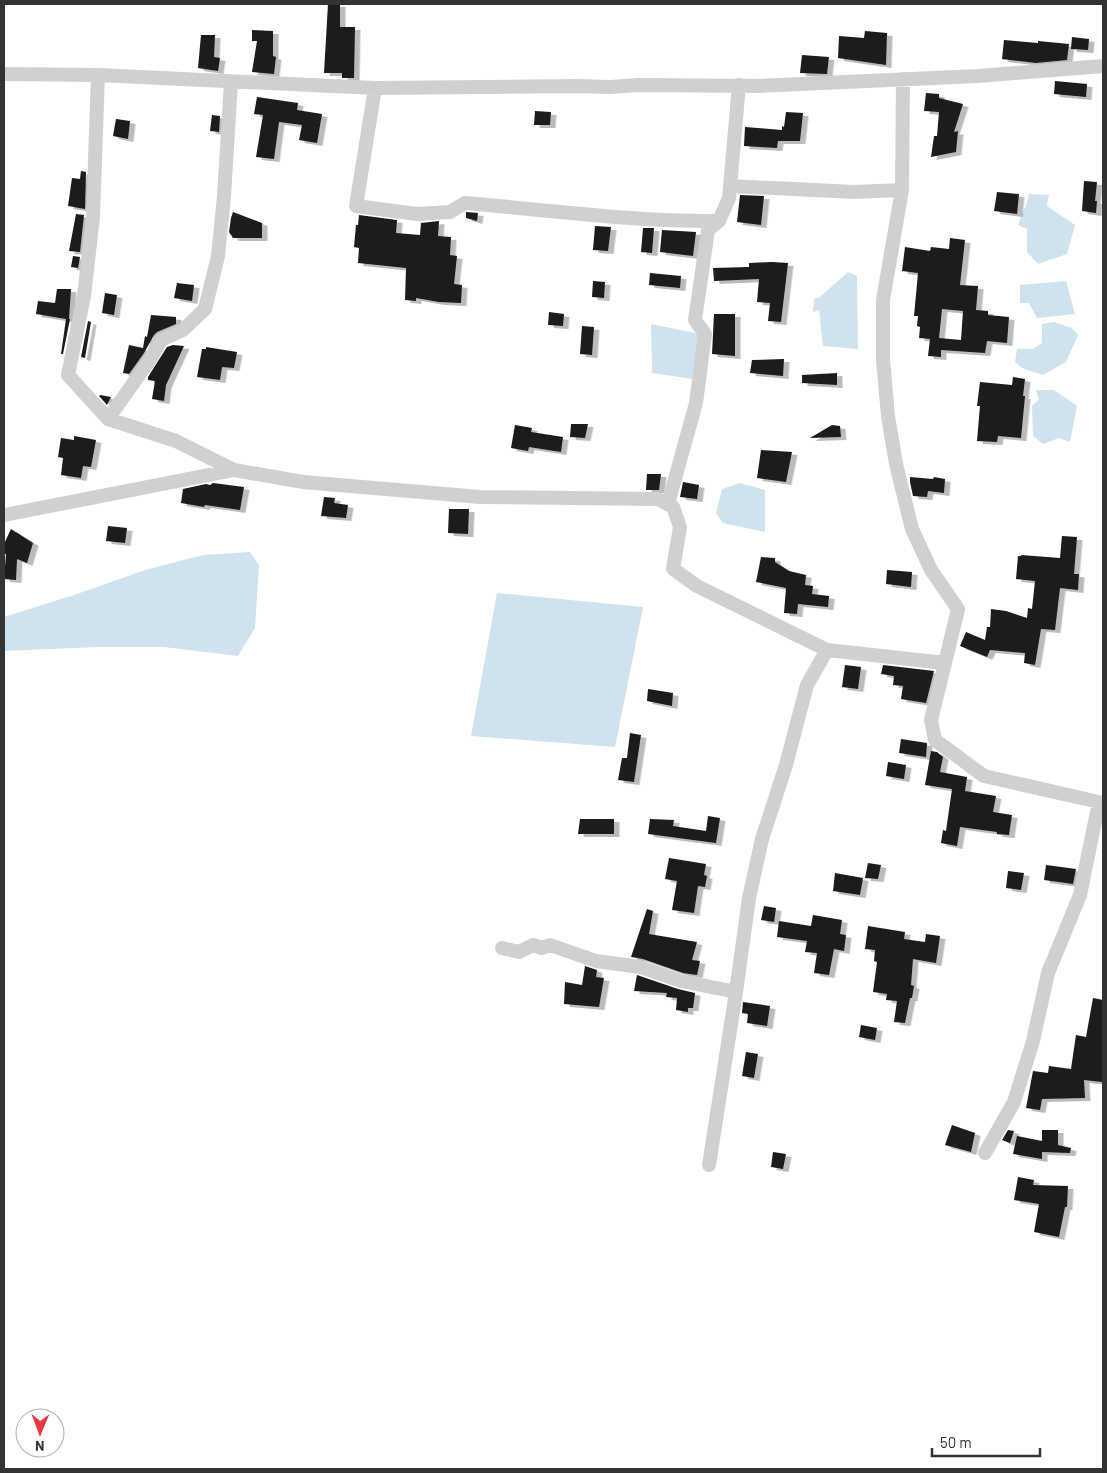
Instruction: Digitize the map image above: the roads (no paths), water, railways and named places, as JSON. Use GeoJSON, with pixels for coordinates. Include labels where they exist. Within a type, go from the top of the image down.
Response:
{"type":"FeatureCollection","features":[{"type":"Feature","properties":{"kind":"street"},"geometry":{"type":"LineString","coordinates":[[4,74],[98,75],[375,88],[610,87],[639,85],[759,86],[978,76],[1103,66]]}},
{"type":"Feature","properties":{"kind":"street"},"geometry":{"type":"LineString","coordinates":[[98,75],[93,217],[84,296],[68,375],[108,419],[176,441],[234,470],[303,482],[480,497],[658,499],[673,507],[680,526],[673,569],[697,586],[827,650],[945,663]]}},
{"type":"Feature","properties":{"kind":"street"},"geometry":{"type":"LineString","coordinates":[[903,79],[902,190],[882,300],[884,360],[896,464],[912,529],[931,570],[958,609],[931,720],[935,740],[984,776],[1101,803],[1080,895],[1048,973],[1033,1041],[1014,1102],[985,1153]]}},
{"type":"Feature","properties":{"kind":"street"},"geometry":{"type":"LineString","coordinates":[[108,419],[162,340],[183,330],[206,309],[218,256],[224,196],[231,82]]}},
{"type":"Feature","properties":{"kind":"street"},"geometry":{"type":"LineString","coordinates":[[668,504],[696,403],[705,334],[695,320],[708,230],[719,221],[729,198],[739,85]]}},
{"type":"Feature","properties":{"kind":"street"},"geometry":{"type":"LineString","coordinates":[[375,88],[356,206],[417,214],[450,212],[465,203],[581,214],[694,222],[719,221]]}},
{"type":"Feature","properties":{"kind":"street"},"geometry":{"type":"LineString","coordinates":[[730,186],[854,192],[902,190]]}},
{"type":"Feature","properties":{"kind":"street"},"geometry":{"type":"LineString","coordinates":[[4,515],[234,470]]}},
{"type":"Feature","properties":{"kind":"street"},"geometry":{"type":"LineString","coordinates":[[709,1165],[749,898],[762,839],[786,765],[807,685],[827,650]]}},
{"type":"Feature","properties":{"kind":"street"},"geometry":{"type":"LineString","coordinates":[[502,948],[519,952],[533,945],[542,948],[550,945],[596,961],[640,967],[682,982],[736,992]]}},
{"type":"Feature","properties":{"kind":"water"},"geometry":{"type":"Polygon","coordinates":[[[1029,194],[1049,195],[1047,206],[1075,225],[1067,254],[1038,264],[1027,252],[1027,229],[1018,225],[1029,194]]]}},
{"type":"Feature","properties":{"kind":"water"},"geometry":{"type":"Polygon","coordinates":[[[848,272],[857,276],[858,349],[823,346],[819,310],[813,312],[814,299],[820,297],[848,272]]]}},
{"type":"Feature","properties":{"kind":"water"},"geometry":{"type":"Polygon","coordinates":[[[1066,281],[1075,314],[1037,318],[1029,303],[1020,303],[1020,285],[1066,281]]]}},
{"type":"Feature","properties":{"kind":"water"},"geometry":{"type":"Polygon","coordinates":[[[1054,322],[1072,328],[1078,335],[1066,362],[1043,375],[1022,368],[1015,362],[1017,349],[1033,349],[1042,343],[1042,324],[1054,322]]]}},
{"type":"Feature","properties":{"kind":"water"},"geometry":{"type":"Polygon","coordinates":[[[651,324],[700,334],[693,379],[652,373],[651,324]]]}},
{"type":"Feature","properties":{"kind":"water"},"geometry":{"type":"Polygon","coordinates":[[[1036,390],[1054,390],[1077,406],[1070,442],[1059,438],[1043,444],[1033,436],[1032,406],[1039,399],[1036,390]]]}},
{"type":"Feature","properties":{"kind":"water"},"geometry":{"type":"Polygon","coordinates":[[[740,483],[765,490],[765,532],[723,523],[716,513],[722,489],[740,483]]]}},
{"type":"Feature","properties":{"kind":"water"},"geometry":{"type":"Polygon","coordinates":[[[250,552],[259,565],[255,628],[238,656],[164,647],[97,647],[4,651],[4,617],[145,570],[203,555],[250,552]]]}},
{"type":"Feature","properties":{"kind":"water"},"geometry":{"type":"Polygon","coordinates":[[[497,593],[643,607],[615,747],[471,736],[497,593]]]}}]}
